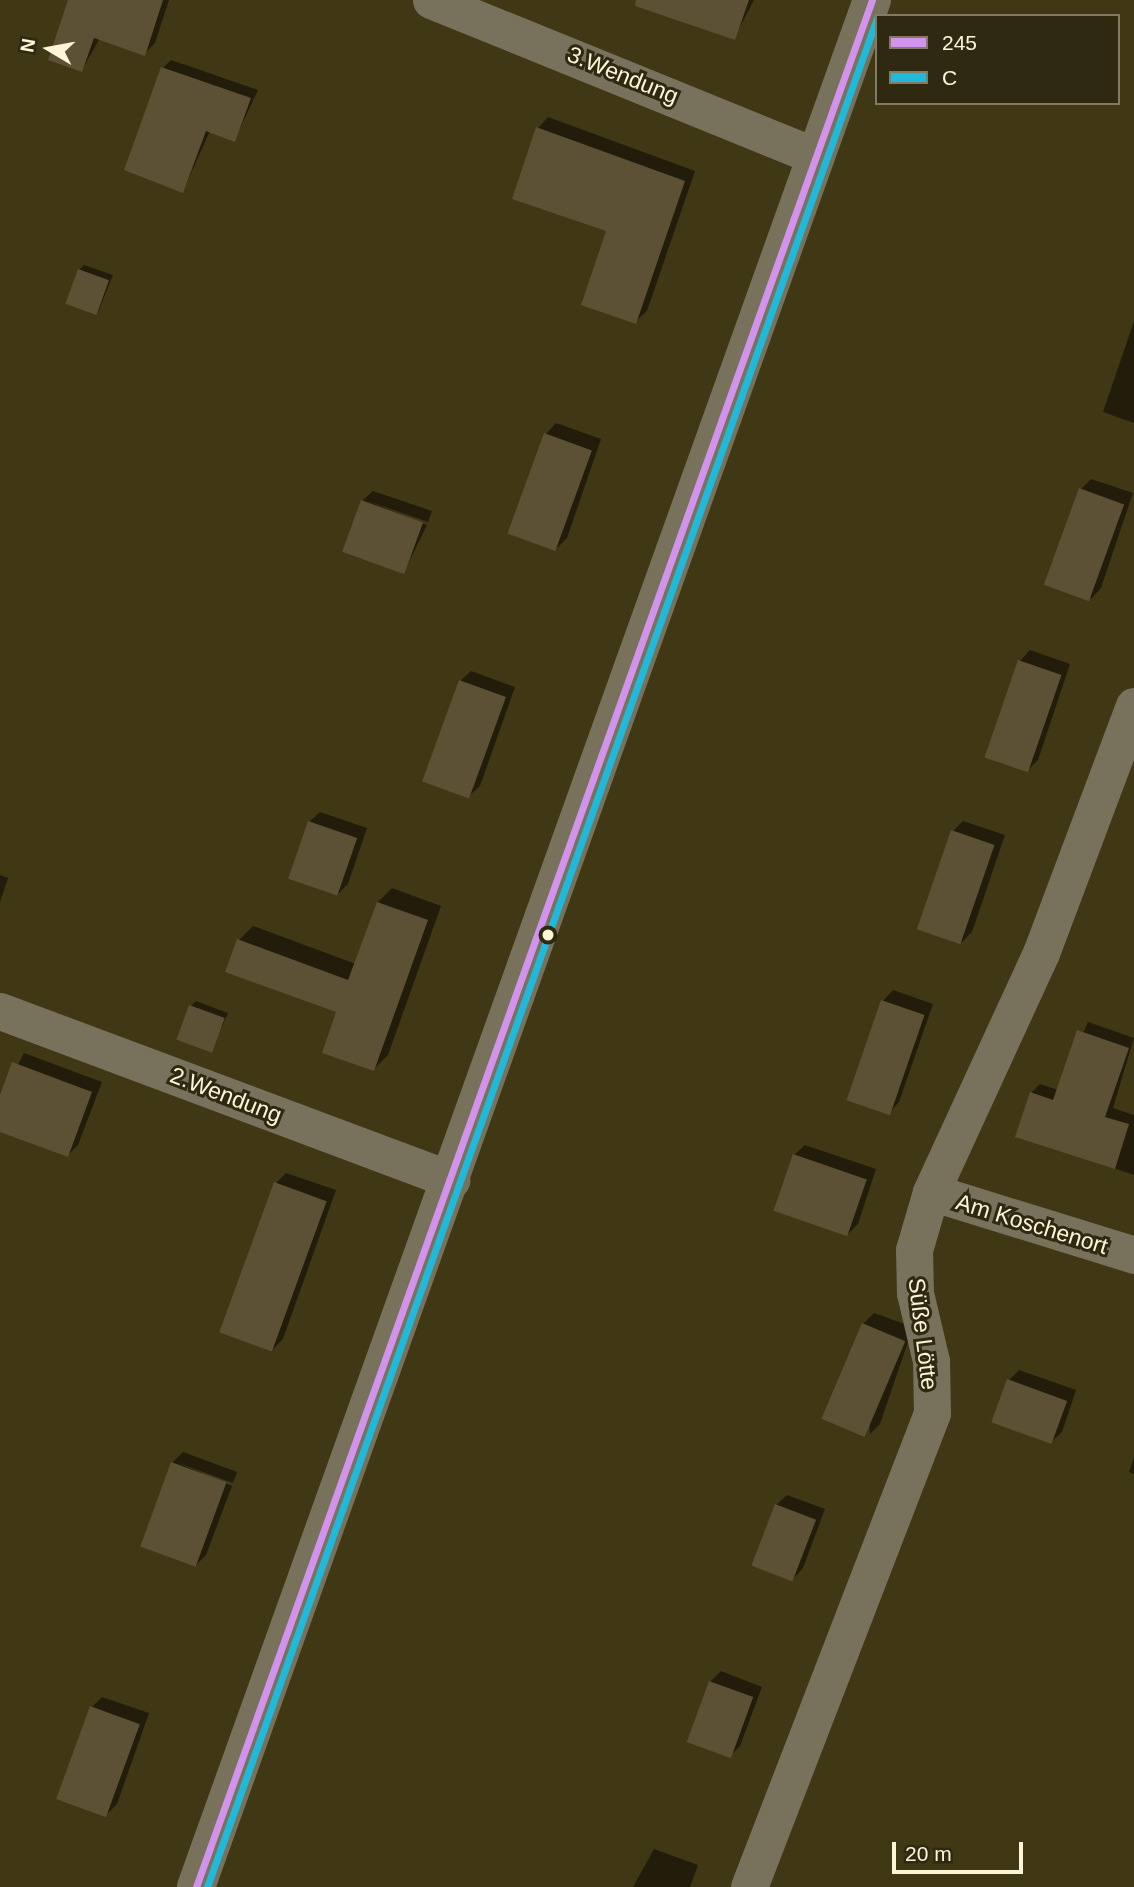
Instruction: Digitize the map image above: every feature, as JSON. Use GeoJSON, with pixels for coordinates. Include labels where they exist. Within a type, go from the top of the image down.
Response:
{"type":"FeatureCollection","features":[{"type":"Feature","properties":{"kind":"street","name":"3.Wendung"},"geometry":{"type":"LineString","coordinates":[[431,0],[812,155]]}},
{"type":"Feature","properties":{"kind":"street"},"geometry":{"type":"LineString","coordinates":[[196,1887],[451,1180],[812,155],[872,0]]}},
{"type":"Feature","properties":{"kind":"street","name":"Süße Lötte"},"geometry":{"type":"LineString","coordinates":[[749,1887],[932,1413],[931,1361],[915,1293],[914,1250],[931,1192],[1041,953],[1134,706]]}},
{"type":"Feature","properties":{"kind":"street","name":"2.Wendung"},"geometry":{"type":"LineString","coordinates":[[0,1011],[451,1180]]}},
{"type":"Feature","properties":{"kind":"street","name":"Am Koschenort"},"geometry":{"type":"LineString","coordinates":[[931,1192],[1134,1255]]}},
{"type":"Feature","properties":{"kind":"building"},"geometry":{"type":"Polygon","coordinates":[[[68,0],[163,0],[145,56],[94,38],[82,72],[48,60],[68,0]]]}},
{"type":"Feature","properties":{"kind":"building"},"geometry":{"type":"Polygon","coordinates":[[[636,0],[749,0],[735,40],[635,6],[636,0]]]}},
{"type":"Feature","properties":{"kind":"building"},"geometry":{"type":"Polygon","coordinates":[[[161,67],[251,98],[235,142],[206,131],[183,193],[124,170],[161,67]]]}},
{"type":"Feature","properties":{"kind":"building"},"geometry":{"type":"Polygon","coordinates":[[[536,127],[685,181],[636,324],[581,305],[606,231],[512,199],[536,127]]]}},
{"type":"Feature","properties":{"kind":"building"},"geometry":{"type":"Polygon","coordinates":[[[78,269],[109,280],[96,315],[65,304],[78,269]]]}},
{"type":"Feature","properties":{"kind":"building"},"geometry":{"type":"Polygon","coordinates":[[[544,433],[592,450],[555,551],[507,534],[544,433]]]}},
{"type":"Feature","properties":{"kind":"building"},"geometry":{"type":"Polygon","coordinates":[[[1079,488],[1124,504],[1089,601],[1044,585],[1079,488]]]}},
{"type":"Feature","properties":{"kind":"building"},"geometry":{"type":"Polygon","coordinates":[[[361,500],[423,523],[404,574],[342,552],[361,500]]]}},
{"type":"Feature","properties":{"kind":"building"},"geometry":{"type":"Polygon","coordinates":[[[1018,660],[1061,675],[1028,772],[984,757],[1018,660]]]}},
{"type":"Feature","properties":{"kind":"building"},"geometry":{"type":"Polygon","coordinates":[[[459,680],[506,697],[469,799],[422,781],[459,680]]]}},
{"type":"Feature","properties":{"kind":"building"},"geometry":{"type":"Polygon","coordinates":[[[308,821],[357,838],[337,896],[288,879],[308,821]]]}},
{"type":"Feature","properties":{"kind":"building"},"geometry":{"type":"Polygon","coordinates":[[[951,830],[994,845],[960,944],[917,929],[951,830]]]}},
{"type":"Feature","properties":{"kind":"building"},"geometry":{"type":"Polygon","coordinates":[[[377,902],[428,920],[374,1071],[322,1053],[336,1012],[225,972],[237,939],[348,980],[377,902]]]}},
{"type":"Feature","properties":{"kind":"building"},"geometry":{"type":"Polygon","coordinates":[[[881,1000],[924,1015],[890,1115],[846,1100],[881,1000]]]}},
{"type":"Feature","properties":{"kind":"building"},"geometry":{"type":"Polygon","coordinates":[[[189,1005],[225,1018],[212,1053],[176,1040],[189,1005]]]}},
{"type":"Feature","properties":{"kind":"building"},"geometry":{"type":"Polygon","coordinates":[[[1077,1030],[1129,1048],[1105,1117],[1129,1124],[1115,1169],[1015,1137],[1030,1092],[1053,1100],[1077,1030]]]}},
{"type":"Feature","properties":{"kind":"building"},"geometry":{"type":"Polygon","coordinates":[[[12,1062],[92,1092],[68,1157],[0,1132],[0,1095],[12,1062]]]}},
{"type":"Feature","properties":{"kind":"building"},"geometry":{"type":"Polygon","coordinates":[[[793,1154],[867,1179],[847,1236],[773,1211],[793,1154]]]}},
{"type":"Feature","properties":{"kind":"building"},"geometry":{"type":"Polygon","coordinates":[[[274,1182],[327,1201],[272,1352],[219,1332],[274,1182]]]}},
{"type":"Feature","properties":{"kind":"building"},"geometry":{"type":"Polygon","coordinates":[[[862,1323],[905,1341],[865,1437],[821,1419],[862,1323]]]}},
{"type":"Feature","properties":{"kind":"building"},"geometry":{"type":"Polygon","coordinates":[[[1007,1379],[1067,1401],[1051,1444],[991,1422],[1007,1379]]]}},
{"type":"Feature","properties":{"kind":"building"},"geometry":{"type":"Polygon","coordinates":[[[171,1462],[226,1482],[196,1567],[140,1547],[171,1462]]]}},
{"type":"Feature","properties":{"kind":"building"},"geometry":{"type":"Polygon","coordinates":[[[775,1504],[816,1520],[792,1581],[751,1566],[775,1504]]]}},
{"type":"Feature","properties":{"kind":"building"},"geometry":{"type":"Polygon","coordinates":[[[709,1681],[753,1697],[731,1758],[687,1742],[709,1681]]]}},
{"type":"Feature","properties":{"kind":"building"},"geometry":{"type":"Polygon","coordinates":[[[90,1706],[140,1724],[106,1817],[56,1799],[90,1706]]]}},
{"type":"Feature","properties":{"kind":"transit line","name":"245"},"geometry":{"type":"LineString","coordinates":[[196,1887],[872,0]]}},
{"type":"Feature","properties":{"kind":"transit line","name":"C"},"geometry":{"type":"LineString","coordinates":[[207,1887],[875,24]]}}]}
